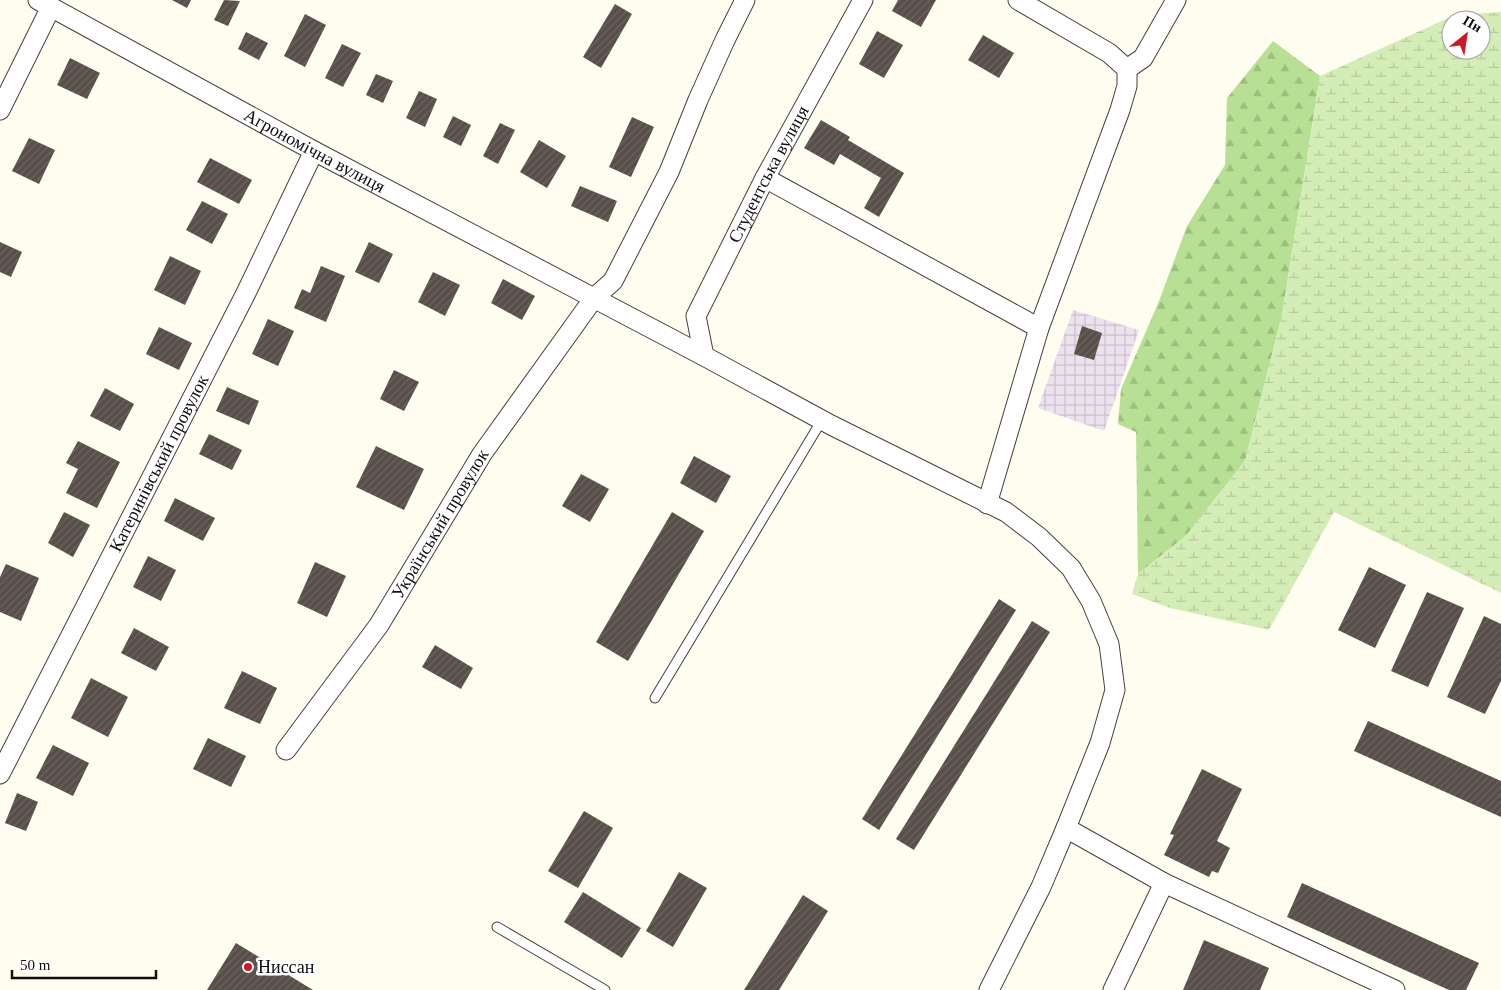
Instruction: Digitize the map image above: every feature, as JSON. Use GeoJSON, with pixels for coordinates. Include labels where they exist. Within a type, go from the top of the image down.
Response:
{"type":"FeatureCollection","features":[{"type":"Feature","properties":{"kind":"street","name":"Український провулок"},"geometry":{"type":"LineString","coordinates":[[286,750],[379,624],[482,454],[594,298],[614,281],[669,172],[702,92],[745,0]]}},
{"type":"Feature","properties":{"kind":"street","name":"Студентська вулиця"},"geometry":{"type":"LineString","coordinates":[[704,356],[696,316],[765,178],[863,0]]}},
{"type":"Feature","properties":{"kind":"street"},"geometry":{"type":"LineString","coordinates":[[987,504],[1039,328],[1120,110],[1127,86],[1127,69],[1109,53],[1018,0]]}},
{"type":"Feature","properties":{"kind":"street"},"geometry":{"type":"LineString","coordinates":[[1127,69],[1143,58],[1176,0]]}},
{"type":"Feature","properties":{"kind":"street","name":"Агрономічна вулиця"},"geometry":{"type":"LineString","coordinates":[[44,4],[314,151],[822,420],[1006,512],[1040,537],[1071,568],[1091,601],[1109,644],[1115,690],[1100,743],[1066,828],[1041,887],[989,990]]}},
{"type":"Feature","properties":{"kind":"street"},"geometry":{"type":"LineString","coordinates":[[0,110],[44,4]]}},
{"type":"Feature","properties":{"kind":"street","name":"Катеринівський провулок"},"geometry":{"type":"LineString","coordinates":[[0,774],[246,293],[314,151]]}},
{"type":"Feature","properties":{"kind":"street"},"geometry":{"type":"LineString","coordinates":[[765,178],[1039,328]]}},
{"type":"Feature","properties":{"kind":"street"},"geometry":{"type":"LineString","coordinates":[[1066,828],[1164,883],[1395,990]]}},
{"type":"Feature","properties":{"kind":"street"},"geometry":{"type":"LineString","coordinates":[[1113,990],[1164,883]]}},
{"type":"Feature","properties":{"kind":"lane"},"geometry":{"type":"LineString","coordinates":[[655,698],[822,420]]}},
{"type":"Feature","properties":{"kind":"lane"},"geometry":{"type":"LineString","coordinates":[[496,927],[606,990]]}},
{"type":"Feature","properties":{"kind":"shaded area"},"geometry":{"type":"Polygon","coordinates":[[[1073,310],[1139,330],[1104,431],[1038,408],[1073,310]]]}},
{"type":"Feature","properties":{"kind":"green space"},"geometry":{"type":"Polygon","coordinates":[[[1501,12],[1501,593],[1334,512],[1269,630],[1170,608],[1132,594],[1138,574],[1186,536],[1245,461],[1282,315],[1320,76],[1441,21],[1441,60],[1491,60],[1491,13],[1501,12]]]}},
{"type":"Feature","properties":{"kind":"green space"},"geometry":{"type":"Polygon","coordinates":[[[1273,41],[1320,76],[1282,315],[1245,461],[1186,536],[1138,574],[1136,432],[1118,424],[1121,389],[1159,301],[1187,226],[1225,165],[1227,98],[1273,41]]]}},
{"type":"Feature","properties":{"kind":"building"},"geometry":{"type":"Polygon","coordinates":[[[172,0],[191,0],[187,8],[172,0]]]}},
{"type":"Feature","properties":{"kind":"building"},"geometry":{"type":"Polygon","coordinates":[[[224,0],[240,1],[228,26],[214,20],[224,0]]]}},
{"type":"Feature","properties":{"kind":"building"},"geometry":{"type":"Polygon","coordinates":[[[898,0],[936,0],[921,27],[892,11],[898,0]]]}},
{"type":"Feature","properties":{"kind":"building"},"geometry":{"type":"Polygon","coordinates":[[[615,4],[632,14],[601,68],[583,57],[615,4]]]}},
{"type":"Feature","properties":{"kind":"building"},"geometry":{"type":"Polygon","coordinates":[[[305,14],[326,25],[305,67],[284,56],[305,14]]]}},
{"type":"Feature","properties":{"kind":"building"},"geometry":{"type":"Polygon","coordinates":[[[877,31],[903,45],[884,78],[859,64],[877,31]]]}},
{"type":"Feature","properties":{"kind":"building"},"geometry":{"type":"Polygon","coordinates":[[[246,32],[268,43],[259,60],[238,49],[246,32]]]}},
{"type":"Feature","properties":{"kind":"building"},"geometry":{"type":"Polygon","coordinates":[[[983,35],[1014,53],[999,78],[968,60],[983,35]]]}},
{"type":"Feature","properties":{"kind":"building"},"geometry":{"type":"Polygon","coordinates":[[[342,44],[361,53],[343,87],[325,78],[342,44]]]}},
{"type":"Feature","properties":{"kind":"building"},"geometry":{"type":"Polygon","coordinates":[[[70,58],[100,73],[87,99],[57,85],[70,58]]]}},
{"type":"Feature","properties":{"kind":"building"},"geometry":{"type":"Polygon","coordinates":[[[376,74],[393,81],[383,103],[366,95],[376,74]]]}},
{"type":"Feature","properties":{"kind":"building"},"geometry":{"type":"Polygon","coordinates":[[[419,91],[437,99],[425,127],[406,118],[419,91]]]}},
{"type":"Feature","properties":{"kind":"building"},"geometry":{"type":"Polygon","coordinates":[[[453,116],[471,125],[461,146],[443,137],[453,116]]]}},
{"type":"Feature","properties":{"kind":"building"},"geometry":{"type":"Polygon","coordinates":[[[632,117],[654,127],[631,177],[609,167],[632,117]]]}},
{"type":"Feature","properties":{"kind":"building"},"geometry":{"type":"Polygon","coordinates":[[[821,120],[850,137],[848,140],[904,173],[879,217],[864,208],[881,178],[840,154],[834,165],[804,148],[821,120]]]}},
{"type":"Feature","properties":{"kind":"building"},"geometry":{"type":"Polygon","coordinates":[[[500,123],[515,130],[498,164],[483,156],[500,123]]]}},
{"type":"Feature","properties":{"kind":"building"},"geometry":{"type":"Polygon","coordinates":[[[29,138],[55,150],[39,184],[12,171],[29,138]]]}},
{"type":"Feature","properties":{"kind":"building"},"geometry":{"type":"Polygon","coordinates":[[[539,140],[566,156],[547,188],[520,172],[539,140]]]}},
{"type":"Feature","properties":{"kind":"building"},"geometry":{"type":"Polygon","coordinates":[[[210,158],[252,180],[239,204],[197,182],[210,158]]]}},
{"type":"Feature","properties":{"kind":"building"},"geometry":{"type":"Polygon","coordinates":[[[580,186],[617,201],[608,222],[571,206],[580,186]]]}},
{"type":"Feature","properties":{"kind":"building"},"geometry":{"type":"Polygon","coordinates":[[[202,201],[228,214],[212,244],[186,230],[202,201]]]}},
{"type":"Feature","properties":{"kind":"building"},"geometry":{"type":"Polygon","coordinates":[[[0,242],[22,252],[11,277],[0,272],[0,242]]]}},
{"type":"Feature","properties":{"kind":"building"},"geometry":{"type":"Polygon","coordinates":[[[369,242],[393,254],[379,283],[355,272],[369,242]]]}},
{"type":"Feature","properties":{"kind":"building"},"geometry":{"type":"Polygon","coordinates":[[[170,256],[201,271],[185,305],[154,290],[170,256]]]}},
{"type":"Feature","properties":{"kind":"building"},"geometry":{"type":"Polygon","coordinates":[[[321,266],[345,276],[326,322],[294,308],[302,289],[310,293],[321,266]]]}},
{"type":"Feature","properties":{"kind":"building"},"geometry":{"type":"Polygon","coordinates":[[[433,272],[460,285],[445,316],[418,302],[433,272]]]}},
{"type":"Feature","properties":{"kind":"building"},"geometry":{"type":"Polygon","coordinates":[[[503,279],[535,296],[522,320],[491,303],[503,279]]]}},
{"type":"Feature","properties":{"kind":"building"},"geometry":{"type":"Polygon","coordinates":[[[268,319],[294,331],[278,366],[252,354],[268,319]]]}},
{"type":"Feature","properties":{"kind":"building"},"geometry":{"type":"Polygon","coordinates":[[[1082,326],[1102,333],[1094,360],[1074,354],[1082,326]]]}},
{"type":"Feature","properties":{"kind":"building"},"geometry":{"type":"Polygon","coordinates":[[[159,327],[192,343],[179,370],[146,354],[159,327]]]}},
{"type":"Feature","properties":{"kind":"building"},"geometry":{"type":"Polygon","coordinates":[[[394,370],[419,382],[404,411],[380,399],[394,370]]]}},
{"type":"Feature","properties":{"kind":"building"},"geometry":{"type":"Polygon","coordinates":[[[227,387],[259,401],[249,425],[216,411],[227,387]]]}},
{"type":"Feature","properties":{"kind":"building"},"geometry":{"type":"Polygon","coordinates":[[[105,388],[134,404],[120,431],[90,416],[105,388]]]}},
{"type":"Feature","properties":{"kind":"building"},"geometry":{"type":"Polygon","coordinates":[[[209,434],[242,450],[232,470],[199,454],[209,434]]]}},
{"type":"Feature","properties":{"kind":"building"},"geometry":{"type":"Polygon","coordinates":[[[78,441],[120,462],[97,508],[66,493],[78,469],[66,463],[78,441]]]}},
{"type":"Feature","properties":{"kind":"building"},"geometry":{"type":"Polygon","coordinates":[[[376,446],[424,469],[404,510],[356,487],[376,446]]]}},
{"type":"Feature","properties":{"kind":"building"},"geometry":{"type":"Polygon","coordinates":[[[694,456],[731,476],[716,503],[680,483],[694,456]]]}},
{"type":"Feature","properties":{"kind":"building"},"geometry":{"type":"Polygon","coordinates":[[[581,474],[609,489],[590,522],[562,506],[581,474]]]}},
{"type":"Feature","properties":{"kind":"building"},"geometry":{"type":"Polygon","coordinates":[[[175,498],[215,518],[203,541],[164,521],[175,498]]]}},
{"type":"Feature","properties":{"kind":"building"},"geometry":{"type":"Polygon","coordinates":[[[64,512],[90,525],[73,557],[48,543],[64,512]]]}},
{"type":"Feature","properties":{"kind":"building"},"geometry":{"type":"Polygon","coordinates":[[[672,512],[704,531],[628,661],[596,642],[672,512]]]}},
{"type":"Feature","properties":{"kind":"building"},"geometry":{"type":"Polygon","coordinates":[[[148,556],[176,570],[161,601],[133,587],[148,556]]]}},
{"type":"Feature","properties":{"kind":"building"},"geometry":{"type":"Polygon","coordinates":[[[315,562],[346,576],[327,617],[297,603],[315,562]]]}},
{"type":"Feature","properties":{"kind":"building"},"geometry":{"type":"Polygon","coordinates":[[[6,564],[39,578],[21,621],[0,612],[0,577],[6,564]]]}},
{"type":"Feature","properties":{"kind":"building"},"geometry":{"type":"Polygon","coordinates":[[[1369,567],[1406,585],[1375,648],[1338,630],[1369,567]]]}},
{"type":"Feature","properties":{"kind":"building"},"geometry":{"type":"Polygon","coordinates":[[[1427,592],[1464,608],[1428,687],[1391,671],[1427,592]]]}},
{"type":"Feature","properties":{"kind":"building"},"geometry":{"type":"Polygon","coordinates":[[[999,599],[1016,610],[879,830],[862,819],[999,599]]]}},
{"type":"Feature","properties":{"kind":"building"},"geometry":{"type":"Polygon","coordinates":[[[1484,616],[1501,624],[1501,681],[1485,714],[1447,697],[1484,616]]]}},
{"type":"Feature","properties":{"kind":"building"},"geometry":{"type":"Polygon","coordinates":[[[1032,621],[1050,632],[914,850],[896,839],[1032,621]]]}},
{"type":"Feature","properties":{"kind":"building"},"geometry":{"type":"Polygon","coordinates":[[[134,628],[169,647],[156,671],[121,653],[134,628]]]}},
{"type":"Feature","properties":{"kind":"building"},"geometry":{"type":"Polygon","coordinates":[[[435,645],[473,668],[461,689],[422,667],[435,645]]]}},
{"type":"Feature","properties":{"kind":"building"},"geometry":{"type":"Polygon","coordinates":[[[242,671],[277,688],[260,724],[224,708],[242,671]]]}},
{"type":"Feature","properties":{"kind":"building"},"geometry":{"type":"Polygon","coordinates":[[[91,678],[128,697],[108,737],[71,718],[91,678]]]}},
{"type":"Feature","properties":{"kind":"building"},"geometry":{"type":"Polygon","coordinates":[[[1368,721],[1501,781],[1501,817],[1354,751],[1368,721]]]}},
{"type":"Feature","properties":{"kind":"building"},"geometry":{"type":"Polygon","coordinates":[[[208,738],[246,756],[231,787],[193,769],[208,738]]]}},
{"type":"Feature","properties":{"kind":"building"},"geometry":{"type":"Polygon","coordinates":[[[53,745],[89,763],[73,796],[36,778],[53,745]]]}},
{"type":"Feature","properties":{"kind":"building"},"geometry":{"type":"Polygon","coordinates":[[[1202,769],[1242,789],[1217,841],[1230,848],[1218,873],[1212,871],[1209,877],[1164,855],[1174,835],[1170,834],[1202,769]]]}},
{"type":"Feature","properties":{"kind":"building"},"geometry":{"type":"Polygon","coordinates":[[[17,793],[38,802],[26,831],[5,823],[17,793]]]}},
{"type":"Feature","properties":{"kind":"building"},"geometry":{"type":"Polygon","coordinates":[[[584,811],[613,828],[578,888],[548,871],[584,811]]]}},
{"type":"Feature","properties":{"kind":"building"},"geometry":{"type":"Polygon","coordinates":[[[679,872],[707,888],[673,947],[646,931],[679,872]]]}},
{"type":"Feature","properties":{"kind":"building"},"geometry":{"type":"Polygon","coordinates":[[[1302,883],[1479,963],[1466,990],[1449,990],[1287,917],[1302,883]]]}},
{"type":"Feature","properties":{"kind":"building"},"geometry":{"type":"Polygon","coordinates":[[[583,892],[641,928],[622,958],[564,922],[583,892]]]}},
{"type":"Feature","properties":{"kind":"building"},"geometry":{"type":"Polygon","coordinates":[[[803,895],[828,911],[779,990],[744,990],[803,895]]]}},
{"type":"Feature","properties":{"kind":"building"},"geometry":{"type":"Polygon","coordinates":[[[1204,940],[1269,968],[1260,990],[1183,990],[1204,940]]]}},
{"type":"Feature","properties":{"kind":"building","name":"Ниссан"},"geometry":{"type":"Polygon","coordinates":[[[236,943],[313,990],[207,990],[236,943]]]}},
{"type":"Feature","properties":{"kind":"place","name":"Ниссан"},"geometry":{"type":"Point","coordinates":[248,967]}}]}
